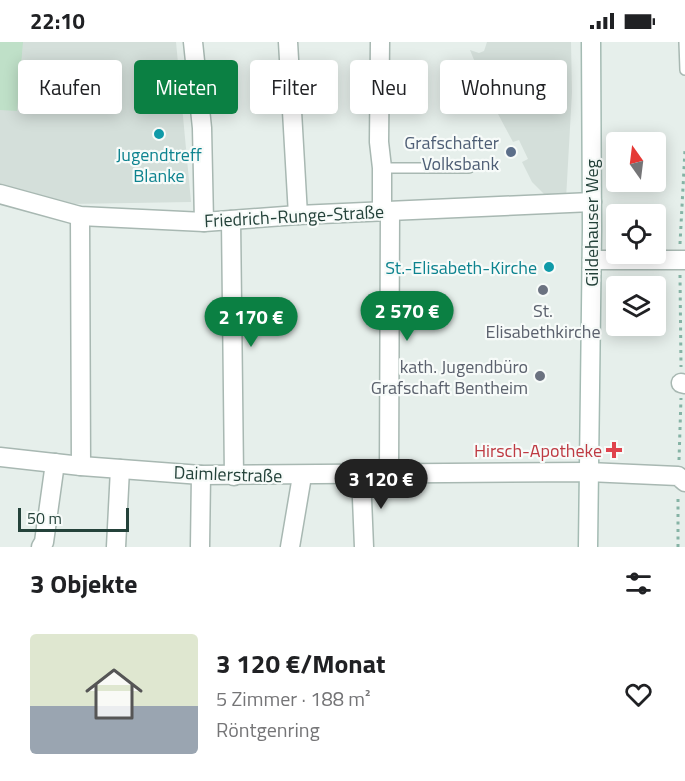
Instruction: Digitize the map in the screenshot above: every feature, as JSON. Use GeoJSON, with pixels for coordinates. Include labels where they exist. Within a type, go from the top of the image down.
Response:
{"type":"FeatureCollection","features":[{"type":"Feature","properties":{"kind":"street"},"geometry":{"type":"LineString","coordinates":[[194,42],[202,128],[204,222]]}},
{"type":"Feature","properties":{"kind":"street"},"geometry":{"type":"LineString","coordinates":[[288,42],[298,215]]}},
{"type":"Feature","properties":{"kind":"street"},"geometry":{"type":"LineString","coordinates":[[380,42],[379,142],[386,211],[389,474]]}},
{"type":"Feature","properties":{"kind":"street","name":"Gildehauser Weg"},"geometry":{"type":"LineString","coordinates":[[588,547],[592,260],[591,42]]}},
{"type":"Feature","properties":{"kind":"street","name":"Friedrich-Runge-Straße"},"geometry":{"type":"LineString","coordinates":[[0,194],[80,216],[204,222],[298,215],[592,202]]}},
{"type":"Feature","properties":{"kind":"street"},"geometry":{"type":"LineString","coordinates":[[80,216],[81,466]]}},
{"type":"Feature","properties":{"kind":"street"},"geometry":{"type":"LineString","coordinates":[[231,220],[234,476]]}},
{"type":"Feature","properties":{"kind":"street"},"geometry":{"type":"LineString","coordinates":[[592,260],[682,260]]}},
{"type":"Feature","properties":{"kind":"street","name":"Daimlerstraße"},"geometry":{"type":"LineString","coordinates":[[0,457],[201,475],[588,472],[682,479]]}},
{"type":"Feature","properties":{"kind":"street"},"geometry":{"type":"LineString","coordinates":[[41,547],[44,542],[55,463]]}},
{"type":"Feature","properties":{"kind":"street"},"geometry":{"type":"LineString","coordinates":[[116,547],[120,469]]}},
{"type":"Feature","properties":{"kind":"street"},"geometry":{"type":"LineString","coordinates":[[361,474],[364,547]]}},
{"type":"Feature","properties":{"kind":"street"},"geometry":{"type":"LineString","coordinates":[[200,547],[201,475]]}},
{"type":"Feature","properties":{"kind":"street"},"geometry":{"type":"LineString","coordinates":[[290,547],[303,476]]}},
{"type":"Feature","properties":{"kind":"lane"},"geometry":{"type":"LineString","coordinates":[[684,42],[685,70]]}},
{"type":"Feature","properties":{"kind":"lane"},"geometry":{"type":"LineString","coordinates":[[382,168],[470,168]]}},
{"type":"Feature","properties":{"kind":"path"},"geometry":{"type":"LineString","coordinates":[[678,547],[682,479],[682,260],[685,150]]}},
{"type":"Feature","properties":{"kind":"shaded area"},"geometry":{"type":"Polygon","coordinates":[[[0,42],[176,42],[178,60],[134,60],[134,114],[183,114],[191,202],[71,204],[0,186],[0,42]]]}},
{"type":"Feature","properties":{"kind":"shaded area"},"geometry":{"type":"Polygon","coordinates":[[[487,42],[571,42],[572,92],[566,199],[549,199],[532,182],[522,162],[528,159],[519,140],[513,142],[498,114],[567,114],[567,60],[474,60],[470,50],[479,53],[484,51],[487,42]]]}},
{"type":"Feature","properties":{"kind":"green space"},"geometry":{"type":"Polygon","coordinates":[[[0,42],[23,42],[21,60],[18,60],[17,111],[0,110],[0,42]]]}},
{"type":"Feature","properties":{"kind":"place","name":"Jugendtreff Blanke"},"geometry":{"type":"Point","coordinates":[159,134]}},
{"type":"Feature","properties":{"kind":"place","name":"Grafschafter Volksbank"},"geometry":{"type":"Point","coordinates":[511,152]}},
{"type":"Feature","properties":{"kind":"place","name":"St.-Elisabeth-Kirche"},"geometry":{"type":"Point","coordinates":[549,267]}},
{"type":"Feature","properties":{"kind":"place","name":"St. Elisabethkirche"},"geometry":{"type":"Point","coordinates":[543,290]}},
{"type":"Feature","properties":{"kind":"place","name":"kath. Jugendbüro Grafschaft Bentheim"},"geometry":{"type":"Point","coordinates":[540,376]}},
{"type":"Feature","properties":{"kind":"place","name":"Hirsch-Apotheke"},"geometry":{"type":"Point","coordinates":[614,450]}}]}
